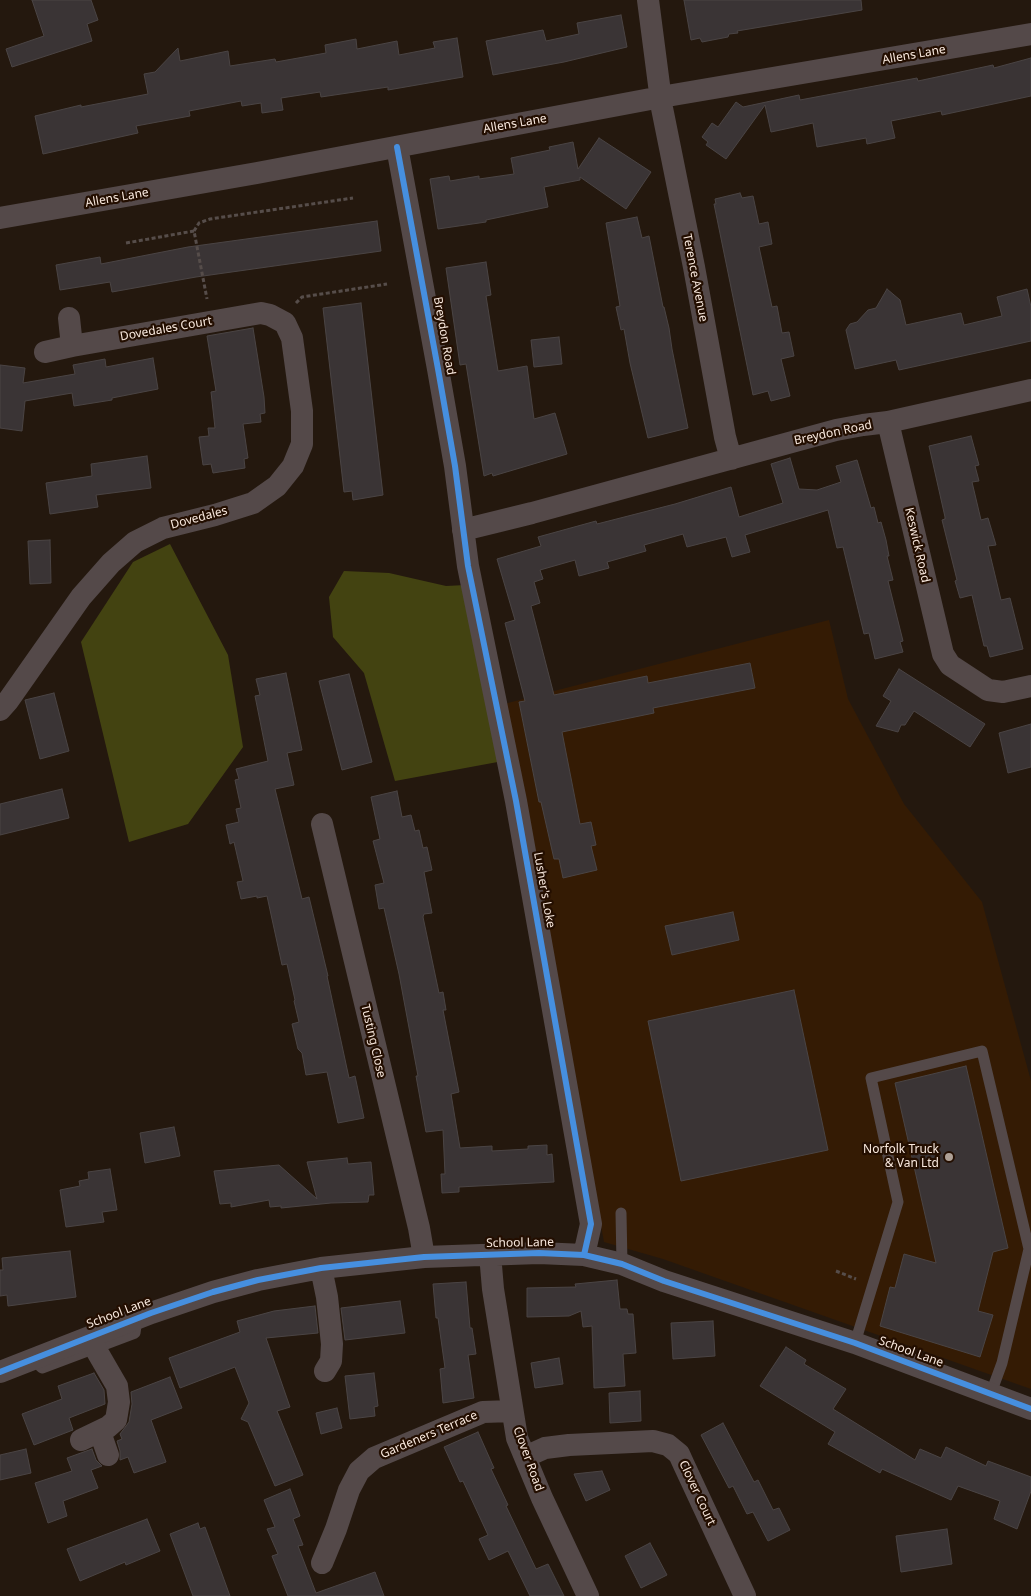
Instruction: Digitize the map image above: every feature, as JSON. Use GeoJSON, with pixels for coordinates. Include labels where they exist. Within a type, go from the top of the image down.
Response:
{"type":"FeatureCollection","features":[{"type":"Feature","properties":{"kind":"street","name":"Terence Avenue"},"geometry":{"type":"LineString","coordinates":[[648,0],[661,97],[725,436],[731,459]]}},
{"type":"Feature","properties":{"kind":"street","name":"Allens Lane"},"geometry":{"type":"LineString","coordinates":[[0,218],[397,147],[661,97],[1031,34]]}},
{"type":"Feature","properties":{"kind":"street","name":"Breydon Road"},"geometry":{"type":"LineString","coordinates":[[397,147],[455,466],[463,530],[836,430],[863,424],[888,422],[1031,390]]}},
{"type":"Feature","properties":{"kind":"street","name":"Dovedales Court"},"geometry":{"type":"LineString","coordinates":[[45,352],[211,322],[270,316]]}},
{"type":"Feature","properties":{"kind":"street","name":"Dovedales"},"geometry":{"type":"LineString","coordinates":[[0,710],[81,597],[111,563],[135,542],[163,528],[253,504],[277,486],[293,466],[302,444],[302,411],[292,338],[289,329],[270,316]]}},
{"type":"Feature","properties":{"kind":"street"},"geometry":{"type":"LineString","coordinates":[[70,318],[72,346]]}},
{"type":"Feature","properties":{"kind":"street","name":"Keswick Road"},"geometry":{"type":"LineString","coordinates":[[888,422],[943,654],[950,665],[988,690],[1003,692],[1031,686]]}},
{"type":"Feature","properties":{"kind":"street","name":"Lusher's Loke"},"geometry":{"type":"LineString","coordinates":[[463,530],[468,566],[516,800],[591,1224],[584,1255]]}},
{"type":"Feature","properties":{"kind":"street","name":"Tusting Close"},"geometry":{"type":"LineString","coordinates":[[322,824],[419,1228],[424,1258]]}},
{"type":"Feature","properties":{"kind":"street","name":"School Lane"},"geometry":{"type":"LineString","coordinates":[[0,1372],[137,1318],[213,1292],[258,1280],[321,1268],[424,1258],[539,1253],[584,1255],[622,1264],[673,1284],[855,1344],[1031,1409]]}},
{"type":"Feature","properties":{"kind":"street","name":"Clover Road"},"geometry":{"type":"LineString","coordinates":[[490,1254],[493,1289],[517,1438],[542,1498],[588,1596]]}},
{"type":"Feature","properties":{"kind":"street"},"geometry":{"type":"LineString","coordinates":[[321,1268],[327,1297],[332,1344],[331,1361],[325,1371]]}},
{"type":"Feature","properties":{"kind":"street"},"geometry":{"type":"LineString","coordinates":[[95,1348],[117,1386],[120,1402],[116,1420],[91,1436],[108,1456]]}},
{"type":"Feature","properties":{"kind":"street","name":"Gardeners Terrace"},"geometry":{"type":"LineString","coordinates":[[322,1562],[336,1529],[349,1490],[359,1471],[374,1458],[483,1412],[512,1411]]}},
{"type":"Feature","properties":{"kind":"street","name":"Clover Court"},"geometry":{"type":"LineString","coordinates":[[525,1457],[544,1448],[569,1445],[653,1441],[668,1445],[678,1454],[684,1464],[745,1596]]}},
{"type":"Feature","properties":{"kind":"lane"},"geometry":{"type":"LineString","coordinates":[[855,1344],[898,1202],[871,1078],[982,1051],[1029,1249],[1002,1363],[991,1394]]}},
{"type":"Feature","properties":{"kind":"lane"},"geometry":{"type":"LineString","coordinates":[[621,1213],[622,1264]]}},
{"type":"Feature","properties":{"kind":"lane"},"geometry":{"type":"LineString","coordinates":[[32,1359],[42,1368],[135,1333],[137,1318]]}},
{"type":"Feature","properties":{"kind":"path"},"geometry":{"type":"LineString","coordinates":[[126,243],[194,231],[199,224],[210,219],[353,198]]}},
{"type":"Feature","properties":{"kind":"path"},"geometry":{"type":"LineString","coordinates":[[194,231],[211,322]]}},
{"type":"Feature","properties":{"kind":"path"},"geometry":{"type":"LineString","coordinates":[[270,316],[302,296],[387,284]]}},
{"type":"Feature","properties":{"kind":"path"},"geometry":{"type":"LineString","coordinates":[[836,1271],[849,1275]]}},
{"type":"Feature","properties":{"kind":"shaded area"},"geometry":{"type":"Polygon","coordinates":[[[170,544],[228,655],[243,747],[188,824],[129,842],[81,642],[133,562],[170,544]]]}},
{"type":"Feature","properties":{"kind":"shaded area"},"geometry":{"type":"Polygon","coordinates":[[[344,571],[389,573],[446,586],[466,585],[503,761],[395,781],[364,673],[333,637],[329,597],[344,571]]]}},
{"type":"Feature","properties":{"kind":"shaded area"},"geometry":{"type":"Polygon","coordinates":[[[829,620],[848,699],[904,804],[982,902],[1031,1081],[1031,1389],[663,1259],[604,1242],[504,704],[829,620]]]}},
{"type":"Feature","properties":{"kind":"building"},"geometry":{"type":"Polygon","coordinates":[[[32,0],[91,0],[98,20],[87,24],[92,41],[12,67],[6,49],[44,36],[32,0]]]}},
{"type":"Feature","properties":{"kind":"building"},"geometry":{"type":"Polygon","coordinates":[[[684,0],[861,0],[862,10],[737,31],[738,33],[729,34],[728,37],[702,42],[700,38],[691,40],[684,0]]]}},
{"type":"Feature","properties":{"kind":"building"},"geometry":{"type":"Polygon","coordinates":[[[621,15],[627,47],[564,62],[493,75],[486,41],[543,30],[546,41],[579,34],[577,23],[621,15]]]}},
{"type":"Feature","properties":{"kind":"building"},"geometry":{"type":"Polygon","coordinates":[[[457,38],[463,77],[388,90],[388,87],[321,97],[320,92],[281,98],[283,110],[262,113],[261,103],[242,106],[241,101],[189,111],[190,116],[136,126],[138,133],[43,154],[35,116],[81,105],[81,107],[148,94],[144,74],[155,72],[178,48],[180,61],[228,51],[230,66],[275,59],[276,62],[326,53],[325,45],[356,39],[357,49],[397,41],[399,55],[435,48],[433,42],[457,38]]]}},
{"type":"Feature","properties":{"kind":"building"},"geometry":{"type":"Polygon","coordinates":[[[1031,58],[1031,96],[942,115],[941,111],[891,121],[895,138],[867,144],[866,138],[817,147],[813,123],[771,132],[765,105],[726,159],[706,145],[708,142],[702,137],[712,123],[718,127],[736,102],[743,107],[799,95],[800,100],[917,78],[918,81],[993,65],[994,68],[1031,58]]]}},
{"type":"Feature","properties":{"kind":"building"},"geometry":{"type":"Polygon","coordinates":[[[599,138],[651,172],[626,209],[580,177],[580,180],[544,187],[548,207],[486,220],[486,222],[438,229],[430,179],[449,176],[450,181],[479,176],[479,179],[514,174],[511,158],[550,150],[549,147],[573,142],[578,169],[599,138]]]}},
{"type":"Feature","properties":{"kind":"building"},"geometry":{"type":"Polygon","coordinates":[[[740,193],[742,198],[753,196],[759,224],[768,222],[772,244],[759,247],[772,307],[777,306],[782,333],[789,332],[794,356],[781,359],[790,396],[771,401],[768,391],[753,395],[714,204],[716,204],[715,199],[740,193]]]}},
{"type":"Feature","properties":{"kind":"building"},"geometry":{"type":"Polygon","coordinates":[[[637,217],[642,238],[649,236],[688,428],[648,438],[624,329],[621,330],[616,307],[620,306],[606,223],[637,217]]]}},
{"type":"Feature","properties":{"kind":"building"},"geometry":{"type":"Polygon","coordinates":[[[377,221],[381,251],[196,277],[112,292],[110,282],[60,290],[56,265],[100,257],[101,264],[188,247],[377,221]]]}},
{"type":"Feature","properties":{"kind":"building"},"geometry":{"type":"Polygon","coordinates":[[[486,262],[491,295],[486,296],[498,371],[527,366],[534,419],[555,413],[567,454],[493,476],[492,473],[484,476],[466,364],[460,365],[446,268],[486,262]]]}},
{"type":"Feature","properties":{"kind":"building"},"geometry":{"type":"Polygon","coordinates":[[[887,289],[900,300],[906,325],[961,313],[964,325],[1002,316],[997,297],[1027,289],[1031,307],[1031,341],[899,370],[896,360],[855,369],[846,330],[850,324],[857,322],[868,310],[876,308],[887,289]]]}},
{"type":"Feature","properties":{"kind":"building"},"geometry":{"type":"Polygon","coordinates":[[[361,303],[383,495],[353,500],[352,491],[344,492],[323,308],[361,303]]]}},
{"type":"Feature","properties":{"kind":"building"},"geometry":{"type":"Polygon","coordinates":[[[253,328],[265,413],[260,414],[261,422],[243,424],[248,458],[244,459],[245,468],[213,473],[211,464],[203,465],[199,437],[209,436],[208,428],[215,428],[211,392],[216,391],[207,336],[253,328]]]}},
{"type":"Feature","properties":{"kind":"building"},"geometry":{"type":"Polygon","coordinates":[[[559,337],[562,364],[534,367],[531,340],[559,337]]]}},
{"type":"Feature","properties":{"kind":"building"},"geometry":{"type":"Polygon","coordinates":[[[153,358],[158,389],[112,398],[112,400],[74,406],[72,393],[25,401],[22,431],[0,428],[0,365],[25,368],[23,383],[75,374],[73,365],[105,359],[106,367],[153,358]]]}},
{"type":"Feature","properties":{"kind":"building"},"geometry":{"type":"Polygon","coordinates":[[[971,436],[979,465],[975,466],[979,481],[972,482],[981,520],[988,518],[996,545],[988,546],[1001,600],[1010,598],[1023,649],[990,657],[987,646],[984,646],[972,595],[960,598],[955,581],[957,580],[942,520],[945,517],[929,446],[971,436]]]}},
{"type":"Feature","properties":{"kind":"building"},"geometry":{"type":"Polygon","coordinates":[[[147,456],[151,488],[96,495],[98,507],[50,514],[46,483],[92,476],[91,464],[147,456]]]}},
{"type":"Feature","properties":{"kind":"building"},"geometry":{"type":"Polygon","coordinates":[[[790,458],[799,489],[817,490],[841,482],[836,466],[857,460],[871,508],[874,507],[878,523],[881,522],[886,540],[889,556],[887,556],[893,580],[888,581],[903,641],[900,642],[903,652],[875,659],[869,633],[864,634],[843,547],[837,548],[828,510],[745,535],[750,552],[732,557],[726,537],[687,547],[683,534],[644,545],[646,551],[607,562],[609,568],[579,576],[575,560],[540,570],[543,579],[534,582],[540,603],[531,606],[554,695],[647,676],[648,683],[750,663],[755,688],[653,708],[654,713],[562,732],[580,824],[591,822],[596,845],[591,846],[597,870],[563,878],[559,859],[554,859],[541,802],[539,802],[519,702],[525,701],[505,623],[515,620],[497,559],[541,546],[538,537],[596,521],[597,524],[675,504],[731,487],[739,517],[783,503],[771,464],[790,458]]]}},
{"type":"Feature","properties":{"kind":"building"},"geometry":{"type":"Polygon","coordinates":[[[50,540],[51,583],[30,584],[28,541],[50,540]]]}},
{"type":"Feature","properties":{"kind":"building"},"geometry":{"type":"Polygon","coordinates":[[[899,669],[985,724],[970,747],[914,711],[905,725],[901,725],[898,732],[876,726],[891,701],[883,696],[899,669]]]}},
{"type":"Feature","properties":{"kind":"building"},"geometry":{"type":"Polygon","coordinates":[[[286,673],[302,750],[287,753],[294,785],[275,789],[302,899],[309,897],[328,976],[349,1078],[355,1076],[364,1118],[338,1123],[327,1072],[306,1075],[302,1053],[298,1049],[292,1024],[299,1022],[295,1000],[287,964],[282,965],[267,896],[241,899],[237,882],[243,881],[234,842],[230,844],[226,825],[239,822],[236,809],[241,808],[235,780],[239,779],[236,769],[268,761],[255,696],[260,695],[256,679],[286,673]]]}},
{"type":"Feature","properties":{"kind":"building"},"geometry":{"type":"Polygon","coordinates":[[[349,674],[372,762],[342,770],[319,681],[349,674]]]}},
{"type":"Feature","properties":{"kind":"building"},"geometry":{"type":"Polygon","coordinates":[[[54,693],[69,751],[40,759],[25,700],[54,693]]]}},
{"type":"Feature","properties":{"kind":"building"},"geometry":{"type":"Polygon","coordinates":[[[1031,724],[1031,767],[1008,773],[999,733],[1031,724]]]}},
{"type":"Feature","properties":{"kind":"building"},"geometry":{"type":"Polygon","coordinates":[[[62,789],[69,818],[0,835],[0,804],[62,789]]]}},
{"type":"Feature","properties":{"kind":"building"},"geometry":{"type":"Polygon","coordinates":[[[397,791],[402,817],[411,815],[415,831],[419,830],[423,848],[427,847],[432,870],[424,872],[432,913],[424,914],[423,917],[439,993],[443,992],[446,1010],[443,1010],[459,1092],[451,1094],[460,1148],[492,1146],[492,1151],[528,1149],[528,1146],[547,1145],[547,1155],[552,1154],[554,1182],[459,1187],[459,1192],[442,1193],[441,1174],[445,1174],[443,1130],[426,1132],[416,1076],[418,1076],[399,974],[384,908],[379,909],[375,885],[384,883],[373,841],[380,839],[371,797],[397,791]]]}},
{"type":"Feature","properties":{"kind":"building"},"geometry":{"type":"Polygon","coordinates":[[[733,912],[739,940],[672,955],[665,926],[733,912]]]}},
{"type":"Feature","properties":{"kind":"building"},"geometry":{"type":"Polygon","coordinates":[[[794,990],[828,1150],[681,1181],[648,1021],[794,990]]]}},
{"type":"Feature","properties":{"kind":"building","name":"Norfolk Truck & Van Ltd"},"geometry":{"type":"Polygon","coordinates":[[[966,1066],[1008,1248],[993,1252],[978,1311],[993,1315],[980,1357],[880,1326],[890,1287],[895,1288],[904,1254],[936,1263],[895,1083],[966,1066]]]}},
{"type":"Feature","properties":{"kind":"building"},"geometry":{"type":"Polygon","coordinates":[[[174,1127],[180,1156],[145,1163],[140,1133],[174,1127]]]}},
{"type":"Feature","properties":{"kind":"building"},"geometry":{"type":"Polygon","coordinates":[[[347,1158],[348,1164],[371,1162],[374,1195],[369,1195],[368,1202],[331,1203],[281,1208],[281,1206],[270,1207],[269,1200],[231,1207],[231,1203],[220,1204],[214,1171],[279,1165],[317,1199],[307,1162],[347,1158]]]}},
{"type":"Feature","properties":{"kind":"building"},"geometry":{"type":"Polygon","coordinates":[[[110,1169],[117,1210],[102,1212],[104,1222],[66,1227],[60,1190],[80,1186],[79,1181],[89,1179],[88,1172],[110,1169]]]}},
{"type":"Feature","properties":{"kind":"building"},"geometry":{"type":"Polygon","coordinates":[[[70,1251],[76,1297],[8,1306],[7,1295],[0,1296],[0,1270],[3,1270],[2,1258],[70,1251]]]}},
{"type":"Feature","properties":{"kind":"building"},"geometry":{"type":"Polygon","coordinates":[[[617,1280],[620,1309],[627,1309],[628,1314],[633,1314],[636,1353],[623,1354],[625,1386],[594,1388],[592,1326],[583,1327],[581,1311],[569,1316],[527,1317],[527,1288],[576,1287],[575,1284],[617,1280]]]}},
{"type":"Feature","properties":{"kind":"building"},"geometry":{"type":"Polygon","coordinates":[[[466,1282],[470,1328],[472,1328],[476,1354],[468,1355],[474,1398],[443,1403],[440,1369],[445,1368],[438,1318],[436,1318],[433,1284],[466,1282]]]}},
{"type":"Feature","properties":{"kind":"building"},"geometry":{"type":"Polygon","coordinates":[[[400,1301],[405,1333],[345,1340],[341,1308],[400,1301]]]}},
{"type":"Feature","properties":{"kind":"building"},"geometry":{"type":"Polygon","coordinates":[[[315,1306],[318,1333],[266,1338],[290,1407],[277,1411],[303,1475],[275,1486],[248,1422],[241,1419],[249,1403],[235,1367],[180,1388],[169,1358],[240,1332],[237,1321],[274,1311],[315,1306]]]}},
{"type":"Feature","properties":{"kind":"building"},"geometry":{"type":"Polygon","coordinates":[[[713,1321],[715,1356],[673,1359],[671,1323],[713,1321]]]}},
{"type":"Feature","properties":{"kind":"building"},"geometry":{"type":"Polygon","coordinates":[[[786,1347],[806,1360],[804,1364],[846,1389],[833,1409],[915,1460],[920,1449],[941,1458],[946,1447],[986,1466],[988,1461],[1031,1477],[1031,1491],[1017,1529],[994,1519],[1000,1501],[958,1486],[951,1500],[882,1469],[880,1473],[828,1444],[835,1432],[760,1386],[786,1347]]]}},
{"type":"Feature","properties":{"kind":"building"},"geometry":{"type":"Polygon","coordinates":[[[559,1358],[563,1384],[535,1388],[531,1363],[559,1358]]]}},
{"type":"Feature","properties":{"kind":"building"},"geometry":{"type":"Polygon","coordinates":[[[94,1373],[104,1390],[105,1404],[69,1418],[73,1430],[34,1445],[22,1414],[62,1399],[58,1386],[94,1373]]]}},
{"type":"Feature","properties":{"kind":"building"},"geometry":{"type":"Polygon","coordinates":[[[374,1373],[378,1406],[374,1407],[375,1416],[350,1419],[345,1376],[374,1373]]]}},
{"type":"Feature","properties":{"kind":"building"},"geometry":{"type":"Polygon","coordinates":[[[170,1377],[182,1408],[151,1420],[166,1462],[134,1473],[128,1457],[120,1460],[117,1441],[122,1439],[120,1434],[129,1422],[132,1404],[131,1392],[170,1377]]]}},
{"type":"Feature","properties":{"kind":"building"},"geometry":{"type":"Polygon","coordinates":[[[640,1391],[641,1421],[610,1423],[609,1393],[640,1391]]]}},
{"type":"Feature","properties":{"kind":"building"},"geometry":{"type":"Polygon","coordinates":[[[337,1408],[342,1428],[321,1434],[316,1413],[337,1408]]]}},
{"type":"Feature","properties":{"kind":"building"},"geometry":{"type":"Polygon","coordinates":[[[723,1423],[754,1482],[758,1480],[773,1510],[779,1508],[790,1530],[768,1541],[753,1512],[747,1514],[733,1486],[729,1488],[701,1435],[723,1423]]]}},
{"type":"Feature","properties":{"kind":"building"},"geometry":{"type":"Polygon","coordinates":[[[478,1432],[494,1468],[491,1469],[508,1505],[506,1506],[536,1569],[548,1564],[564,1596],[530,1596],[508,1551],[489,1560],[479,1539],[488,1535],[463,1481],[460,1482],[444,1447],[478,1432]]]}},
{"type":"Feature","properties":{"kind":"building"},"geometry":{"type":"Polygon","coordinates":[[[26,1449],[31,1473],[0,1480],[0,1455],[26,1449]]]}},
{"type":"Feature","properties":{"kind":"building"},"geometry":{"type":"Polygon","coordinates":[[[92,1449],[96,1460],[102,1466],[91,1470],[98,1488],[63,1501],[67,1516],[48,1523],[35,1483],[72,1471],[67,1458],[92,1449]]]}},
{"type":"Feature","properties":{"kind":"building"},"geometry":{"type":"Polygon","coordinates":[[[602,1471],[610,1490],[586,1501],[574,1474],[602,1471]]]}},
{"type":"Feature","properties":{"kind":"building"},"geometry":{"type":"Polygon","coordinates":[[[290,1489],[300,1516],[293,1519],[303,1545],[298,1546],[316,1593],[375,1572],[384,1596],[288,1596],[272,1556],[278,1554],[267,1529],[275,1527],[264,1500],[290,1489]]]}},
{"type":"Feature","properties":{"kind":"building"},"geometry":{"type":"Polygon","coordinates":[[[147,1519],[160,1551],[126,1565],[125,1562],[80,1581],[67,1549],[147,1519]]]}},
{"type":"Feature","properties":{"kind":"building"},"geometry":{"type":"Polygon","coordinates":[[[198,1523],[200,1529],[205,1527],[230,1596],[193,1596],[170,1534],[198,1523]]]}},
{"type":"Feature","properties":{"kind":"building"},"geometry":{"type":"Polygon","coordinates":[[[947,1529],[952,1564],[901,1572],[896,1536],[947,1529]]]}},
{"type":"Feature","properties":{"kind":"building"},"geometry":{"type":"Polygon","coordinates":[[[650,1543],[667,1575],[641,1588],[625,1556],[650,1543]]]}},
{"type":"Feature","properties":{"kind":"cycle path"},"geometry":{"type":"LineString","coordinates":[[397,147],[455,466],[468,566],[516,801],[591,1224],[584,1255]]}},
{"type":"Feature","properties":{"kind":"cycle path"},"geometry":{"type":"LineString","coordinates":[[0,1372],[151,1313],[213,1292],[258,1280],[321,1268],[424,1257],[539,1253],[584,1255],[622,1264],[664,1281],[855,1343],[1031,1409]]}},
{"type":"Feature","properties":{"kind":"place","name":"Norfolk Truck & Van Ltd"},"geometry":{"type":"Point","coordinates":[949,1157]}}]}
